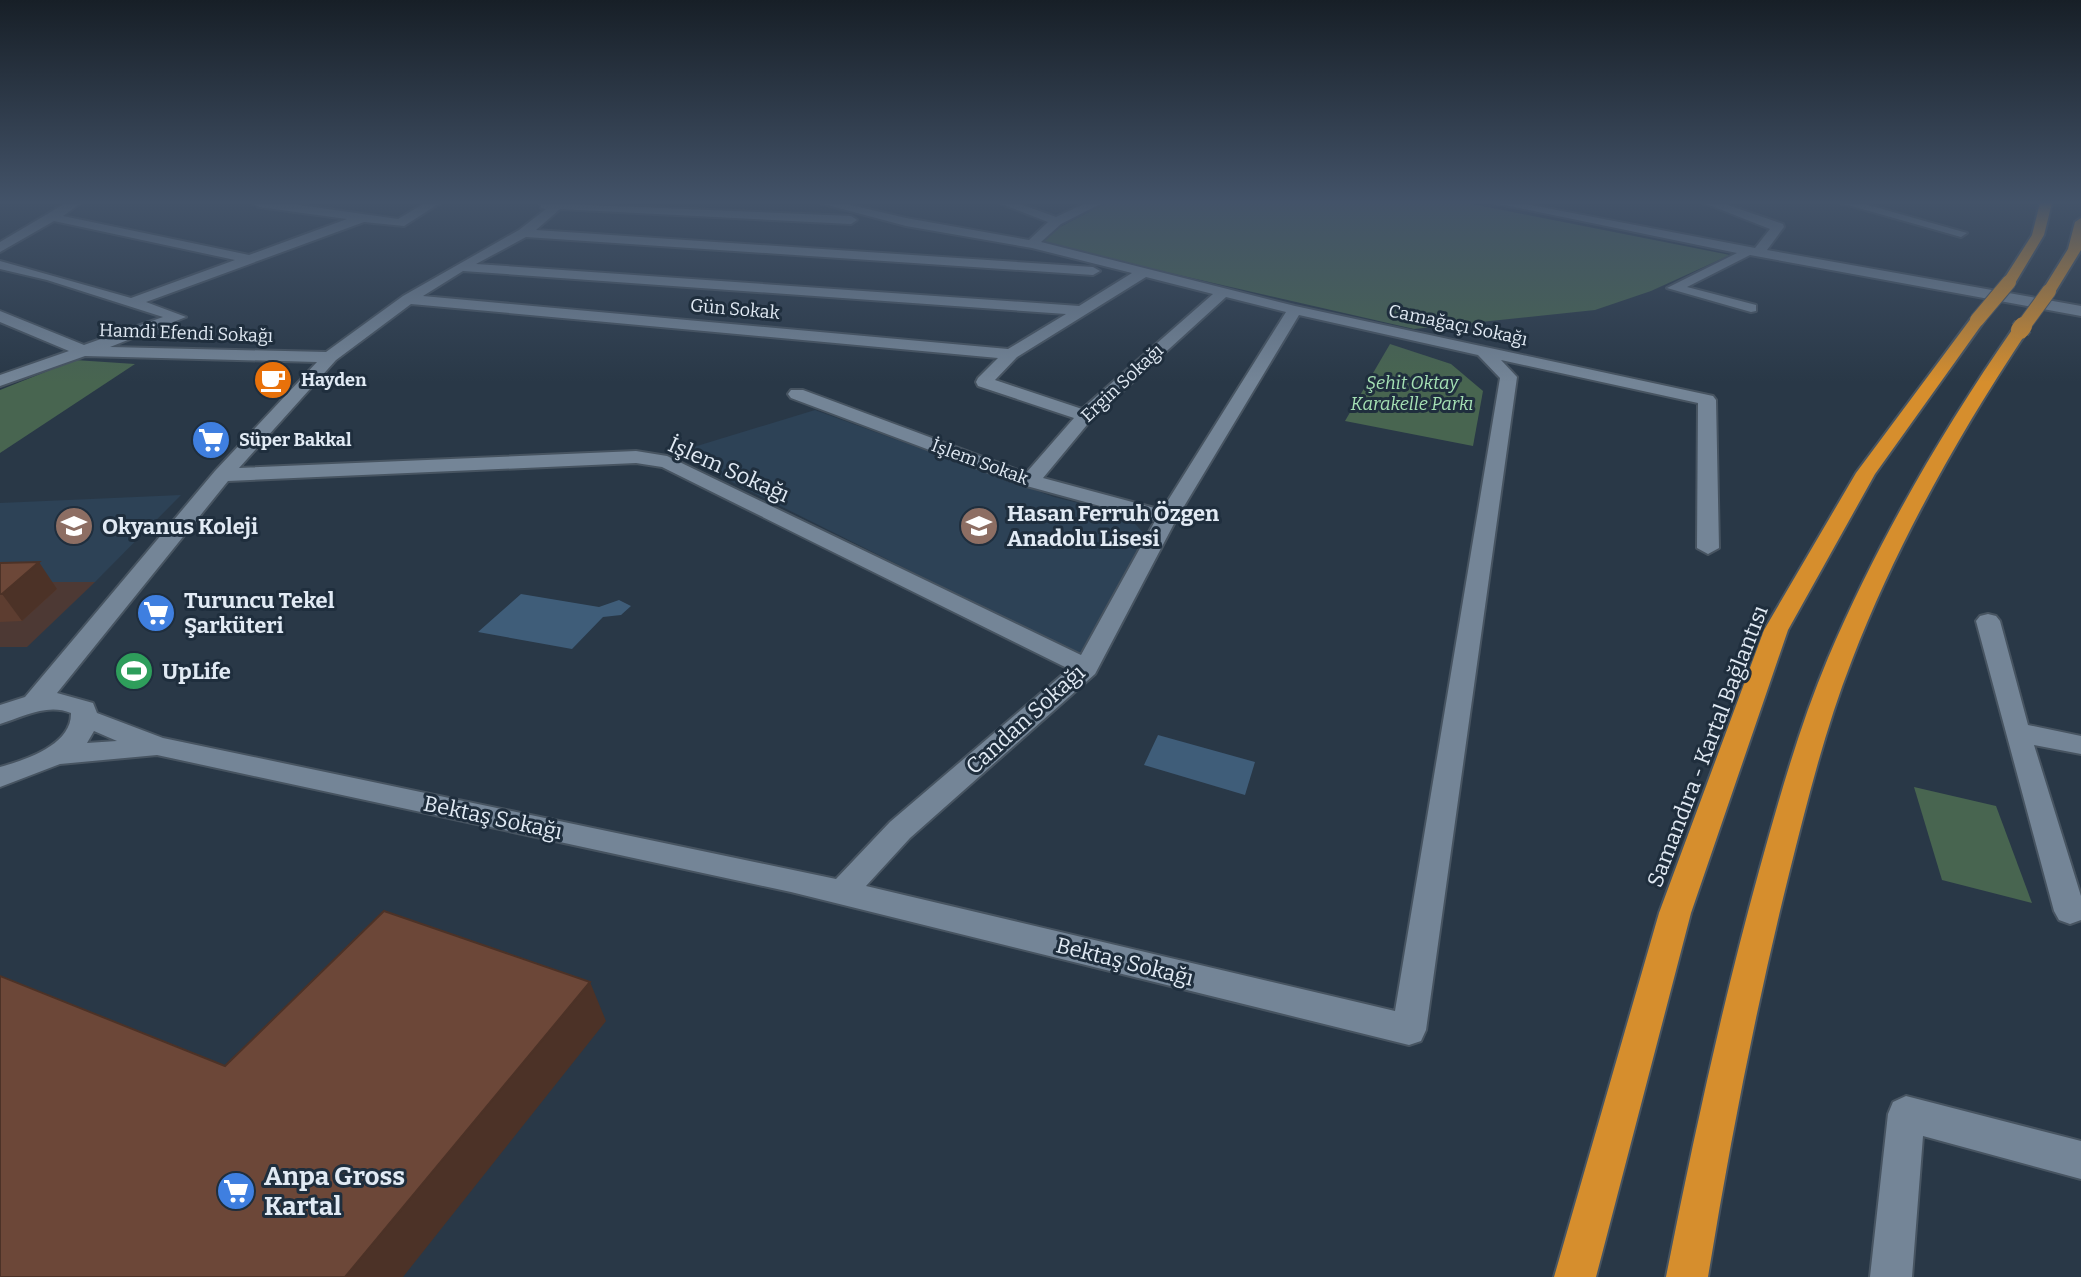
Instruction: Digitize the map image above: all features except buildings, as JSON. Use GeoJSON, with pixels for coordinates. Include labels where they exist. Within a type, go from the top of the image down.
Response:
{"type":"FeatureCollection","features":[{"type":"Feature","properties":{"kind":"highway","name":"Samandıra - Kartal Bağlantısı"},"geometry":{"type":"LineString","coordinates":[[1575,1277],[1675,913],[1776,630],[1866,473],[2021,263]]}},
{"type":"Feature","properties":{"kind":"highway"},"geometry":{"type":"LineString","coordinates":[[1687,1277],[1750,959],[1797,786],[1839,661],[1895,537],[1979,390],[2067,263]]}},
{"type":"Feature","properties":{"kind":"street"},"geometry":{"type":"LineString","coordinates":[[130,303],[240,263]]}},
{"type":"Feature","properties":{"kind":"street"},"geometry":{"type":"LineString","coordinates":[[34,704],[222,475],[330,357],[408,299],[468,263]]}},
{"type":"Feature","properties":{"kind":"street"},"geometry":{"type":"LineString","coordinates":[[477,263],[1079,310]]}},
{"type":"Feature","properties":{"kind":"street"},"geometry":{"type":"LineString","coordinates":[[966,263],[1092,271],[1122,268]]}},
{"type":"Feature","properties":{"kind":"street","name":"Camağaçı Sokağı"},"geometry":{"type":"LineString","coordinates":[[1102,263],[1295,310],[1707,400],[1708,548]]}},
{"type":"Feature","properties":{"kind":"street"},"geometry":{"type":"LineString","coordinates":[[1727,263],[1674,288],[1751,308]]}},
{"type":"Feature","properties":{"kind":"street"},"geometry":{"type":"LineString","coordinates":[[1778,263],[1893,288],[2081,321]]}},
{"type":"Feature","properties":{"kind":"street"},"geometry":{"type":"LineString","coordinates":[[1812,263],[2081,311]]}},
{"type":"Feature","properties":{"kind":"street"},"geometry":{"type":"LineString","coordinates":[[0,265],[51,277],[178,317],[0,381]]}},
{"type":"Feature","properties":{"kind":"street"},"geometry":{"type":"LineString","coordinates":[[1085,416],[984,382],[1011,354],[1143,273]]}},
{"type":"Feature","properties":{"kind":"street","name":"Ergin Sokağı"},"geometry":{"type":"LineString","coordinates":[[1030,481],[1085,416],[1222,293]]}},
{"type":"Feature","properties":{"kind":"street","name":"Gün Sokak"},"geometry":{"type":"LineString","coordinates":[[408,299],[1011,354]]}},
{"type":"Feature","properties":{"kind":"street","name":"Candan Sokağı"},"geometry":{"type":"LineString","coordinates":[[841,893],[900,830],[1086,668],[1167,518],[1295,310]]}},
{"type":"Feature","properties":{"kind":"street","name":"Hamdi Efendi Sokağı"},"geometry":{"type":"LineString","coordinates":[[0,316],[83,351],[330,357]]}},
{"type":"Feature","properties":{"kind":"street","name":"Bektaş Sokağı"},"geometry":{"type":"LineString","coordinates":[[158,746],[841,893],[1409,1030],[1509,377],[1483,351]]}},
{"type":"Feature","properties":{"kind":"street","name":"İşlem Sokak"},"geometry":{"type":"LineString","coordinates":[[797,394],[1030,481],[1167,518]]}},
{"type":"Feature","properties":{"kind":"street","name":"İşlem Sokağı"},"geometry":{"type":"LineString","coordinates":[[222,475],[636,457],[667,462],[1086,668]]}},
{"type":"Feature","properties":{"kind":"street"},"geometry":{"type":"LineString","coordinates":[[1988,621],[2070,911]]}},
{"type":"Feature","properties":{"kind":"street"},"geometry":{"type":"LineString","coordinates":[[0,715],[34,704],[73,703],[84,709],[87,719],[82,731],[56,755]]}},
{"type":"Feature","properties":{"kind":"street"},"geometry":{"type":"LineString","coordinates":[[87,719],[158,746]]}},
{"type":"Feature","properties":{"kind":"street"},"geometry":{"type":"LineString","coordinates":[[2017,732],[2081,745]]}},
{"type":"Feature","properties":{"kind":"street"},"geometry":{"type":"LineString","coordinates":[[4,777],[56,755],[158,746]]}},
{"type":"Feature","properties":{"kind":"street"},"geometry":{"type":"LineString","coordinates":[[1891,1277],[1906,1114],[2081,1160]]}},
{"type":"Feature","properties":{"kind":"shaded area","name":"Hasan Ferruh Özgen Anadolu Lisesi"},"geometry":{"type":"Polygon","coordinates":[[[815,410],[1054,497],[1127,515],[1148,538],[1079,655],[674,453],[815,410]]]}},
{"type":"Feature","properties":{"kind":"shaded area","name":"Okyanus Koleji"},"geometry":{"type":"Polygon","coordinates":[[[181,495],[95,582],[0,582],[0,503],[181,495]]]}},
{"type":"Feature","properties":{"kind":"shaded area"},"geometry":{"type":"Polygon","coordinates":[[[0,582],[95,582],[27,647],[0,647],[0,582]]]}},
{"type":"Feature","properties":{"kind":"shaded area"},"geometry":{"type":"Polygon","coordinates":[[[521,594],[599,607],[619,600],[631,606],[621,615],[603,617],[572,649],[478,632],[521,594]]]}},
{"type":"Feature","properties":{"kind":"shaded area"},"geometry":{"type":"Polygon","coordinates":[[[1158,735],[1255,762],[1245,795],[1144,765],[1158,735]]]}},
{"type":"Feature","properties":{"kind":"green space"},"geometry":{"type":"Polygon","coordinates":[[[1125,263],[1713,263],[1651,291],[1595,310],[1414,329],[1125,263]]]}},
{"type":"Feature","properties":{"kind":"green space","name":"Şehit Oktay Karakelle Parkı"},"geometry":{"type":"Polygon","coordinates":[[[1390,344],[1451,364],[1483,391],[1473,446],[1345,421],[1390,344]]]}},
{"type":"Feature","properties":{"kind":"green space"},"geometry":{"type":"Polygon","coordinates":[[[75,360],[135,364],[0,453],[0,390],[75,360]]]}},
{"type":"Feature","properties":{"kind":"green space"},"geometry":{"type":"Polygon","coordinates":[[[1914,787],[1996,806],[2032,903],[1942,880],[1914,787]]]}},
{"type":"Feature","properties":{"kind":"place","name":"Hayden"},"geometry":{"type":"Point","coordinates":[273,380]}},
{"type":"Feature","properties":{"kind":"place","name":"Süper Bakkal"},"geometry":{"type":"Point","coordinates":[211,440]}},
{"type":"Feature","properties":{"kind":"place","name":"Okyanus Koleji"},"geometry":{"type":"Point","coordinates":[74,526]}},
{"type":"Feature","properties":{"kind":"place","name":"Hasan Ferruh Özgen Anadolu Lisesi"},"geometry":{"type":"Point","coordinates":[979,526]}},
{"type":"Feature","properties":{"kind":"place","name":"Turuncu Tekel Şarküteri"},"geometry":{"type":"Point","coordinates":[156,613]}},
{"type":"Feature","properties":{"kind":"place","name":"UpLife"},"geometry":{"type":"Point","coordinates":[134,671]}},
{"type":"Feature","properties":{"kind":"place","name":"Anpa Gross Kartal"},"geometry":{"type":"Point","coordinates":[236,1191]}}]}
